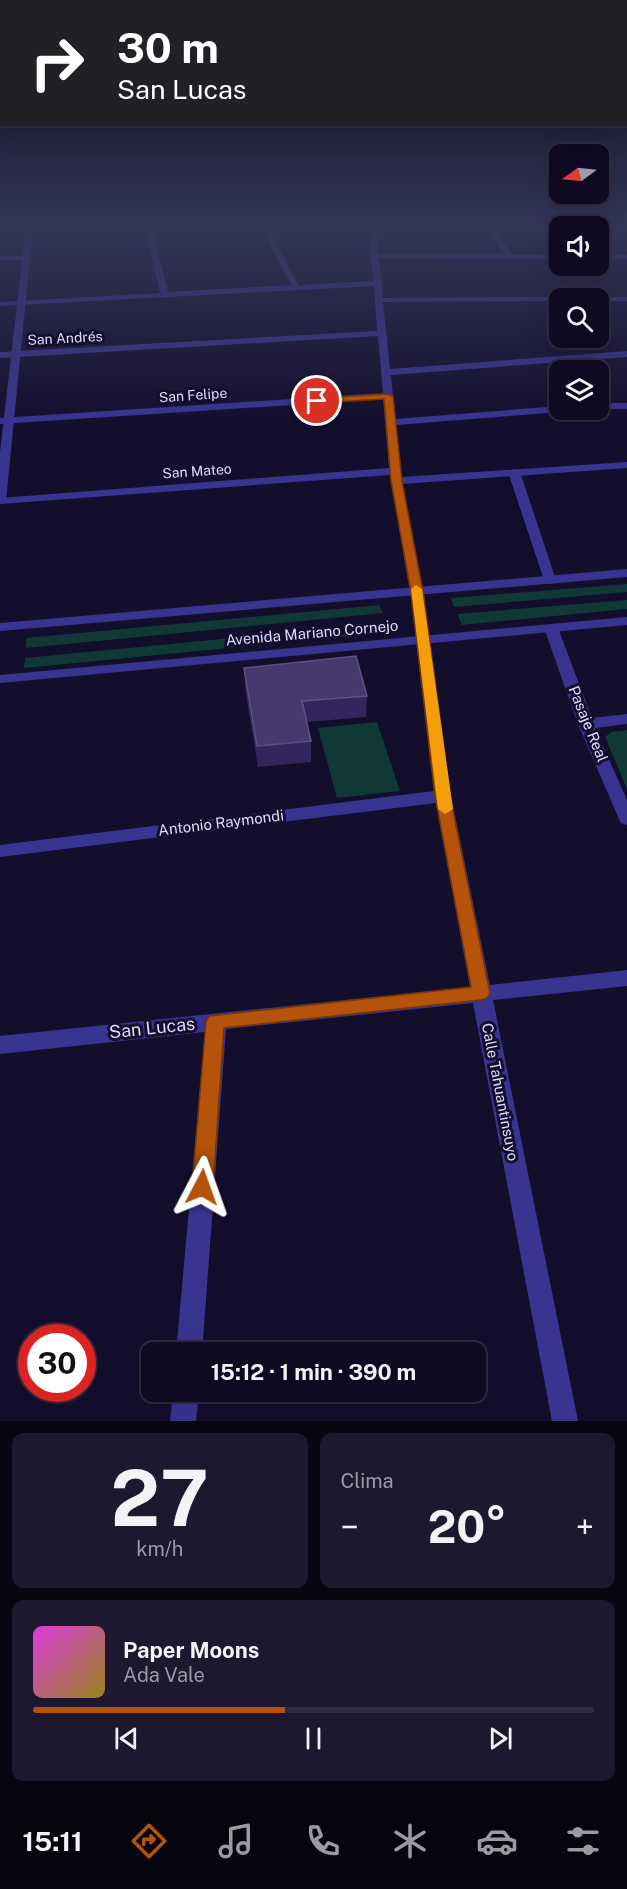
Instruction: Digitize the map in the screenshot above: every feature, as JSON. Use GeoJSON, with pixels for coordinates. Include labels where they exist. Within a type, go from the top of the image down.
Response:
{"type":"FeatureCollection","features":[{"type":"Feature","properties":{"kind":"street"},"geometry":{"type":"LineString","coordinates":[[0,501],[5,421],[23,293]]}},
{"type":"Feature","properties":{"kind":"street"},"geometry":{"type":"LineString","coordinates":[[0,304],[197,293]]}},
{"type":"Feature","properties":{"kind":"street","name":"Calle Tahuantinsuyo"},"geometry":{"type":"LineString","coordinates":[[379,293],[396,476],[417,592],[442,796],[565,1421]]}},
{"type":"Feature","properties":{"kind":"street"},"geometry":{"type":"LineString","coordinates":[[609,299],[627,298]]}},
{"type":"Feature","properties":{"kind":"street"},"geometry":{"type":"LineString","coordinates":[[379,300],[549,299]]}},
{"type":"Feature","properties":{"kind":"street","name":"San Andrés"},"geometry":{"type":"LineString","coordinates":[[0,355],[382,333]]}},
{"type":"Feature","properties":{"kind":"street"},"geometry":{"type":"LineString","coordinates":[[387,372],[627,354]]}},
{"type":"Feature","properties":{"kind":"street","name":"San Felipe"},"geometry":{"type":"LineString","coordinates":[[5,421],[388,396]]}},
{"type":"Feature","properties":{"kind":"street"},"geometry":{"type":"LineString","coordinates":[[609,406],[627,406]]}},
{"type":"Feature","properties":{"kind":"street"},"geometry":{"type":"LineString","coordinates":[[391,422],[549,410]]}},
{"type":"Feature","properties":{"kind":"street","name":"San Mateo"},"geometry":{"type":"LineString","coordinates":[[0,501],[396,476],[627,465]]}},
{"type":"Feature","properties":{"kind":"street"},"geometry":{"type":"LineString","coordinates":[[514,472],[550,580]]}},
{"type":"Feature","properties":{"kind":"street"},"geometry":{"type":"LineString","coordinates":[[0,627],[627,573]]}},
{"type":"Feature","properties":{"kind":"street","name":"Avenida Mariano Cornejo"},"geometry":{"type":"LineString","coordinates":[[0,679],[627,621]]}},
{"type":"Feature","properties":{"kind":"street","name":"Pasaje Real"},"geometry":{"type":"LineString","coordinates":[[551,628],[586,724],[627,819]]}},
{"type":"Feature","properties":{"kind":"street"},"geometry":{"type":"LineString","coordinates":[[586,724],[627,720]]}},
{"type":"Feature","properties":{"kind":"street","name":"Antonio Raymondi"},"geometry":{"type":"LineString","coordinates":[[0,850],[442,796]]}},
{"type":"Feature","properties":{"kind":"street","name":"San Lucas"},"geometry":{"type":"LineString","coordinates":[[0,1045],[627,978]]}},
{"type":"Feature","properties":{"kind":"street"},"geometry":{"type":"LineString","coordinates":[[190,1342],[216,1022]]}},
{"type":"Feature","properties":{"kind":"street"},"geometry":{"type":"LineString","coordinates":[[183,1421],[185,1402]]}},
{"type":"Feature","properties":{"kind":"green space"},"geometry":{"type":"Polygon","coordinates":[[[627,584],[627,592],[454,607],[451,598],[627,584]]]}},
{"type":"Feature","properties":{"kind":"green space"},"geometry":{"type":"Polygon","coordinates":[[[627,600],[627,609],[462,625],[457,614],[627,600]]]}},
{"type":"Feature","properties":{"kind":"green space"},"geometry":{"type":"Polygon","coordinates":[[[379,605],[383,613],[26,648],[26,638],[379,605]]]}},
{"type":"Feature","properties":{"kind":"green space"},"geometry":{"type":"Polygon","coordinates":[[[387,623],[391,632],[24,668],[25,658],[387,623]]]}},
{"type":"Feature","properties":{"kind":"green space"},"geometry":{"type":"Polygon","coordinates":[[[377,722],[400,791],[337,798],[318,728],[377,722]]]}},
{"type":"Feature","properties":{"kind":"green space"},"geometry":{"type":"Polygon","coordinates":[[[627,730],[627,789],[605,737],[611,732],[627,730]]]}},
{"type":"Feature","properties":{"kind":"building"},"geometry":{"type":"Polygon","coordinates":[[[356,656],[367,696],[302,701],[311,741],[257,746],[244,668],[356,656]]]}},
{"type":"Feature","properties":{"kind":"slow traffic"},"geometry":{"type":"LineString","coordinates":[[416,589],[445,809]]}},
{"type":"Feature","properties":{"kind":"route"},"geometry":{"type":"LineString","coordinates":[[202,1187],[216,1022],[481,993],[442,796],[417,592],[396,481],[388,396],[317,401]]}}]}
